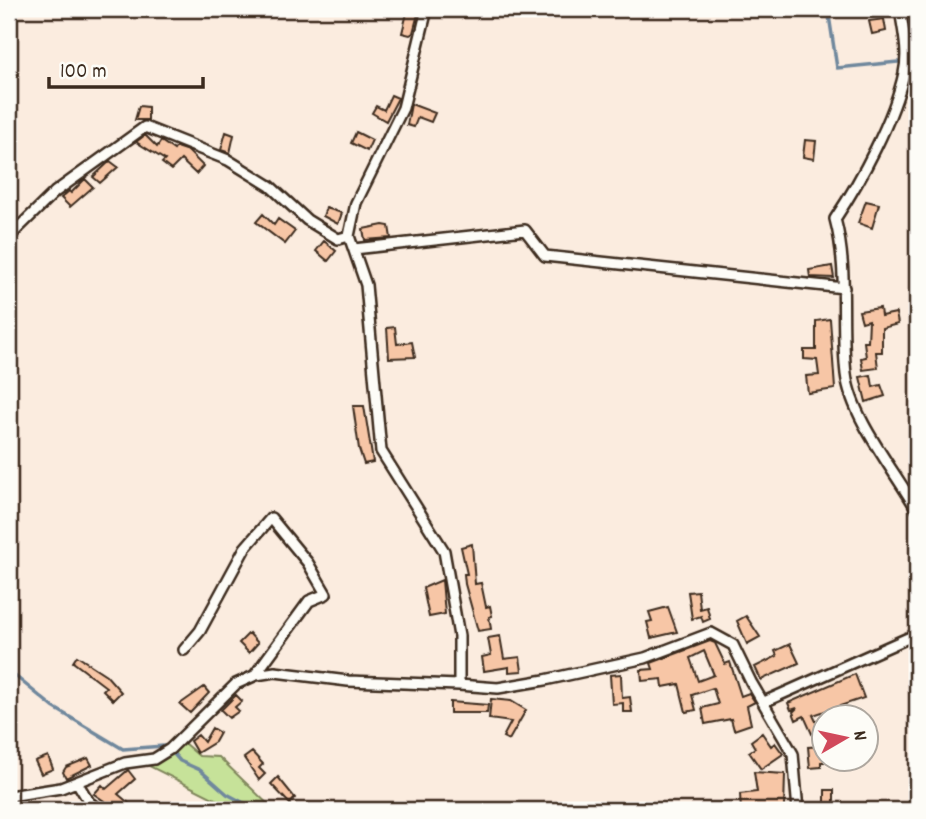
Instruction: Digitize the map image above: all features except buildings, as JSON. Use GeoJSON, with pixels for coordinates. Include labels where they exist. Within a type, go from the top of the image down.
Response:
{"type":"FeatureCollection","features":[{"type":"Feature","properties":{"kind":"street"},"geometry":{"type":"LineString","coordinates":[[428,9],[403,108],[356,203],[349,236],[366,285],[382,451],[444,551],[459,636],[459,684]]}},
{"type":"Feature","properties":{"kind":"street"},"geometry":{"type":"LineString","coordinates":[[900,9],[906,50],[904,73],[881,132],[848,199],[835,219],[841,240],[846,375],[854,406],[917,510]]}},
{"type":"Feature","properties":{"kind":"street"},"geometry":{"type":"LineString","coordinates":[[9,237],[55,192],[145,127],[228,160],[271,186],[307,220],[338,239],[349,236]]}},
{"type":"Feature","properties":{"kind":"street"},"geometry":{"type":"LineString","coordinates":[[354,249],[524,230],[545,256],[844,288]]}},
{"type":"Feature","properties":{"kind":"street"},"geometry":{"type":"LineString","coordinates":[[184,650],[200,631],[244,548],[271,519],[307,563],[326,594],[309,601],[255,675]]}},
{"type":"Feature","properties":{"kind":"street"},"geometry":{"type":"LineString","coordinates":[[9,796],[61,788],[125,763],[154,759],[170,749],[236,684],[255,675],[275,672],[348,681],[459,684],[498,688],[645,658],[711,633],[733,645],[793,754],[798,810]]}},
{"type":"Feature","properties":{"kind":"street"},"geometry":{"type":"LineString","coordinates":[[764,702],[917,634]]}},
{"type":"Feature","properties":{"kind":"street"},"geometry":{"type":"LineString","coordinates":[[77,782],[89,802],[99,810]]}},
{"type":"Feature","properties":{"kind":"green space"},"geometry":{"type":"Polygon","coordinates":[[[184,743],[199,756],[219,757],[274,810],[237,810],[149,766],[184,743]]]}},
{"type":"Feature","properties":{"kind":"waterway"},"geometry":{"type":"LineString","coordinates":[[828,9],[837,68],[898,62]]}},
{"type":"Feature","properties":{"kind":"waterway"},"geometry":{"type":"LineString","coordinates":[[912,70],[917,70]]}},
{"type":"Feature","properties":{"kind":"waterway"},"geometry":{"type":"LineString","coordinates":[[9,671],[53,707],[123,749],[164,746]]}},
{"type":"Feature","properties":{"kind":"waterway"},"geometry":{"type":"LineString","coordinates":[[173,753],[180,761],[200,770],[227,794],[257,810]]}}]}
